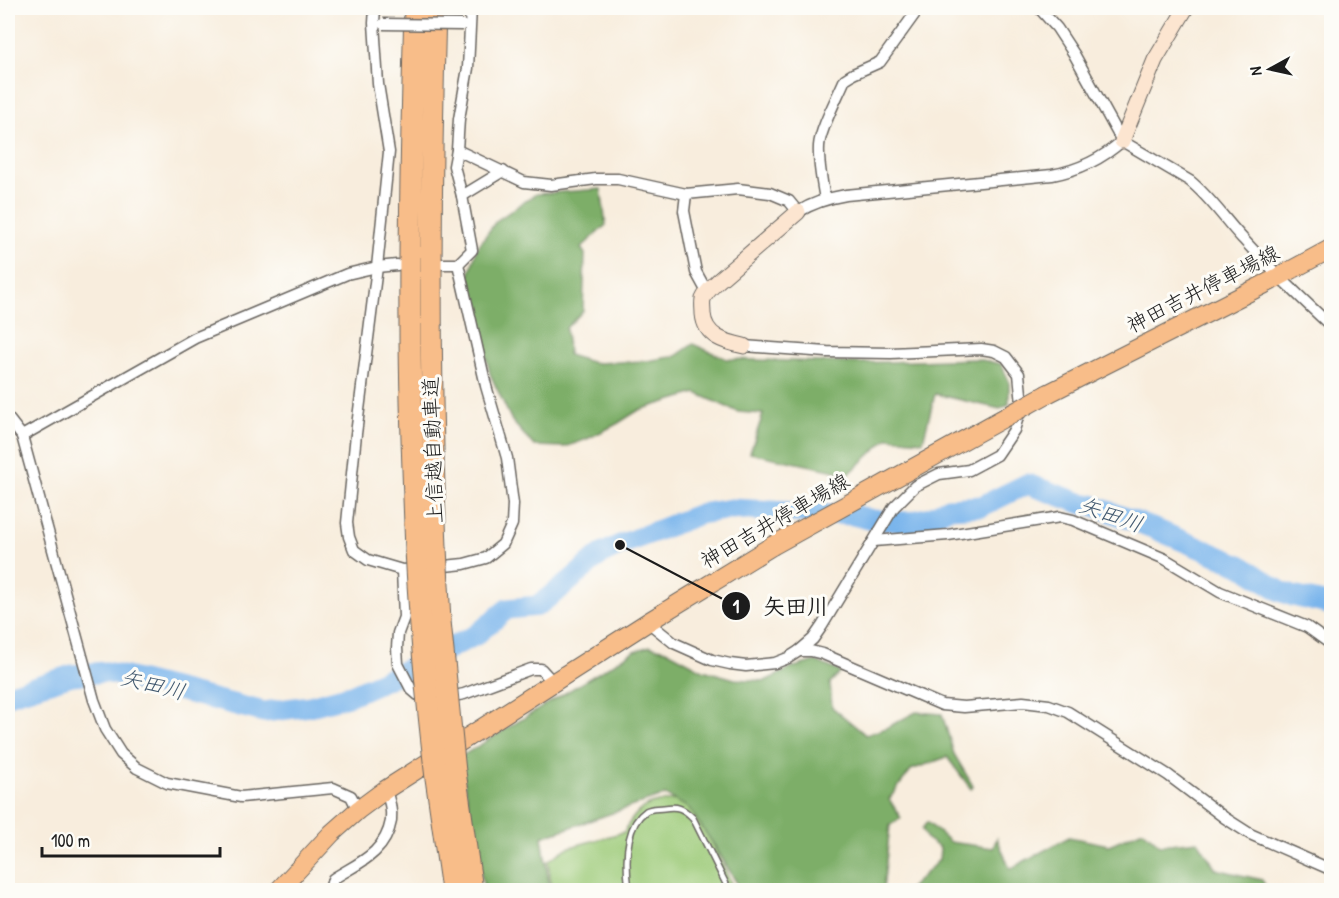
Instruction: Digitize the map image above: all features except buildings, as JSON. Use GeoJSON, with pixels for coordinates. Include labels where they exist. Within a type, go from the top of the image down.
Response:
{"type":"FeatureCollection","features":[{"type":"Feature","properties":{"kind":"highway","name":"上信越自動車道"},"geometry":{"type":"LineString","coordinates":[[415,8],[411,146],[411,413],[426,549]]}},
{"type":"Feature","properties":{"kind":"highway","name":"上信越自動車道"},"geometry":{"type":"LineString","coordinates":[[435,8],[431,403],[422,645],[445,775],[472,891]]}},
{"type":"Feature","properties":{"kind":"highway","name":"上信越自動車道"},"geometry":{"type":"LineString","coordinates":[[445,775],[452,891]]}},
{"type":"Feature","properties":{"kind":"main road","name":"神田吉井停車場線"},"geometry":{"type":"LineString","coordinates":[[279,891],[332,833],[384,790],[772,546],[1047,394],[1332,248]]}},
{"type":"Feature","properties":{"kind":"street"},"geometry":{"type":"LineString","coordinates":[[375,8],[379,23],[378,84],[389,152],[347,523],[354,550],[368,561],[402,570],[464,564],[486,558],[503,544],[512,524],[513,504],[507,458],[486,386],[458,264]]}},
{"type":"Feature","properties":{"kind":"street"},"geometry":{"type":"LineString","coordinates":[[443,264],[458,264],[472,250],[454,166],[468,68],[466,25],[471,8]]}},
{"type":"Feature","properties":{"kind":"street"},"geometry":{"type":"LineString","coordinates":[[825,199],[819,146],[822,133],[845,79],[879,62],[919,8]]}},
{"type":"Feature","properties":{"kind":"street"},"geometry":{"type":"LineString","coordinates":[[1039,8],[1057,28],[1074,54],[1122,141],[1199,188],[1278,276],[1332,327]]}},
{"type":"Feature","properties":{"kind":"street"},"geometry":{"type":"LineString","coordinates":[[648,622],[674,643],[712,660],[747,666],[775,663],[788,658],[813,639],[894,507],[915,486],[939,474],[969,470],[997,455],[1014,430],[1022,404],[1019,374],[1006,357],[994,351],[981,349],[891,353],[827,352],[744,346],[726,342],[713,335],[704,321],[702,301],[707,292],[798,212],[825,199],[1052,175],[1071,171],[1101,158],[1122,141],[1155,60],[1186,8]]}},
{"type":"Feature","properties":{"kind":"street"},"geometry":{"type":"LineString","coordinates":[[379,23],[466,25]]}},
{"type":"Feature","properties":{"kind":"street"},"geometry":{"type":"LineString","coordinates":[[457,150],[524,182],[551,185],[596,179],[618,179],[686,194],[738,189],[770,193],[789,201],[798,212]]}},
{"type":"Feature","properties":{"kind":"street"},"geometry":{"type":"LineString","coordinates":[[462,196],[503,171]]}},
{"type":"Feature","properties":{"kind":"street"},"geometry":{"type":"LineString","coordinates":[[686,194],[684,211],[696,272],[707,292]]}},
{"type":"Feature","properties":{"kind":"street"},"geometry":{"type":"LineString","coordinates":[[22,436],[195,338],[347,274],[397,265]]}},
{"type":"Feature","properties":{"kind":"street"},"geometry":{"type":"LineString","coordinates":[[8,418],[22,436],[94,700],[105,729],[121,754],[137,768],[167,783],[241,797],[333,788],[351,796],[358,810]]}},
{"type":"Feature","properties":{"kind":"street"},"geometry":{"type":"LineString","coordinates":[[874,541],[948,535],[1060,517],[1073,520],[1165,559],[1220,592],[1307,627],[1332,645]]}},
{"type":"Feature","properties":{"kind":"street"},"geometry":{"type":"LineString","coordinates":[[402,570],[404,617],[398,633],[398,664],[411,689],[418,695],[430,699],[464,694],[531,669],[541,669],[553,682]]}},
{"type":"Feature","properties":{"kind":"street"},"geometry":{"type":"LineString","coordinates":[[800,651],[822,654],[942,705],[964,706],[1023,702],[1049,705],[1068,712],[1168,775],[1250,834],[1332,870]]}},
{"type":"Feature","properties":{"kind":"street"},"geometry":{"type":"LineString","coordinates":[[332,891],[333,879],[373,854],[389,832],[391,804],[384,790]]}},
{"type":"Feature","properties":{"kind":"lane"},"geometry":{"type":"LineString","coordinates":[[629,891],[626,868],[628,839],[638,819],[648,810],[670,807],[684,809],[693,818],[729,891]]}},
{"type":"Feature","properties":{"kind":"green space"},"geometry":{"type":"Polygon","coordinates":[[[601,189],[606,225],[581,248],[585,254],[583,311],[566,328],[568,355],[594,363],[647,361],[676,356],[693,344],[727,359],[856,363],[977,359],[1001,364],[1009,381],[1009,404],[1000,409],[935,394],[923,441],[888,438],[849,474],[750,453],[763,414],[738,412],[696,393],[639,410],[587,439],[565,447],[534,446],[512,421],[490,374],[469,275],[477,248],[496,221],[536,194],[601,189]]]}},
{"type":"Feature","properties":{"kind":"green space"},"geometry":{"type":"Polygon","coordinates":[[[650,646],[666,650],[703,670],[735,679],[765,681],[794,667],[816,661],[841,672],[830,683],[832,707],[866,735],[886,728],[916,712],[942,714],[954,754],[973,786],[971,789],[947,757],[911,770],[889,799],[901,818],[890,825],[883,890],[741,890],[689,808],[665,795],[542,837],[550,890],[484,890],[460,757],[634,651],[650,646]]]}},
{"type":"Feature","properties":{"kind":"green space"},"geometry":{"type":"Polygon","coordinates":[[[680,800],[687,803],[703,822],[734,890],[552,890],[548,861],[567,848],[624,832],[634,816],[646,806],[680,800]]]}},
{"type":"Feature","properties":{"kind":"green space"},"geometry":{"type":"Polygon","coordinates":[[[927,822],[950,842],[993,848],[997,838],[1010,869],[1069,837],[1109,845],[1143,830],[1160,845],[1198,841],[1216,869],[1262,880],[1268,890],[908,890],[939,860],[940,848],[927,839],[922,829],[927,822]]]}},
{"type":"Feature","properties":{"kind":"waterway","name":"矢田川"},"geometry":{"type":"LineString","coordinates":[[8,695],[72,675],[106,672],[264,712],[310,706],[351,695],[387,679],[476,635],[507,609],[537,606],[600,555],[700,514],[731,509],[853,515],[873,520],[909,522],[931,517],[948,508],[982,506],[1027,484],[1155,529],[1242,566],[1280,591],[1332,605]]}},
{"type":"Feature","properties":{"kind":"place","name":"矢田川"},"geometry":{"type":"Point","coordinates":[620,545]}}]}
